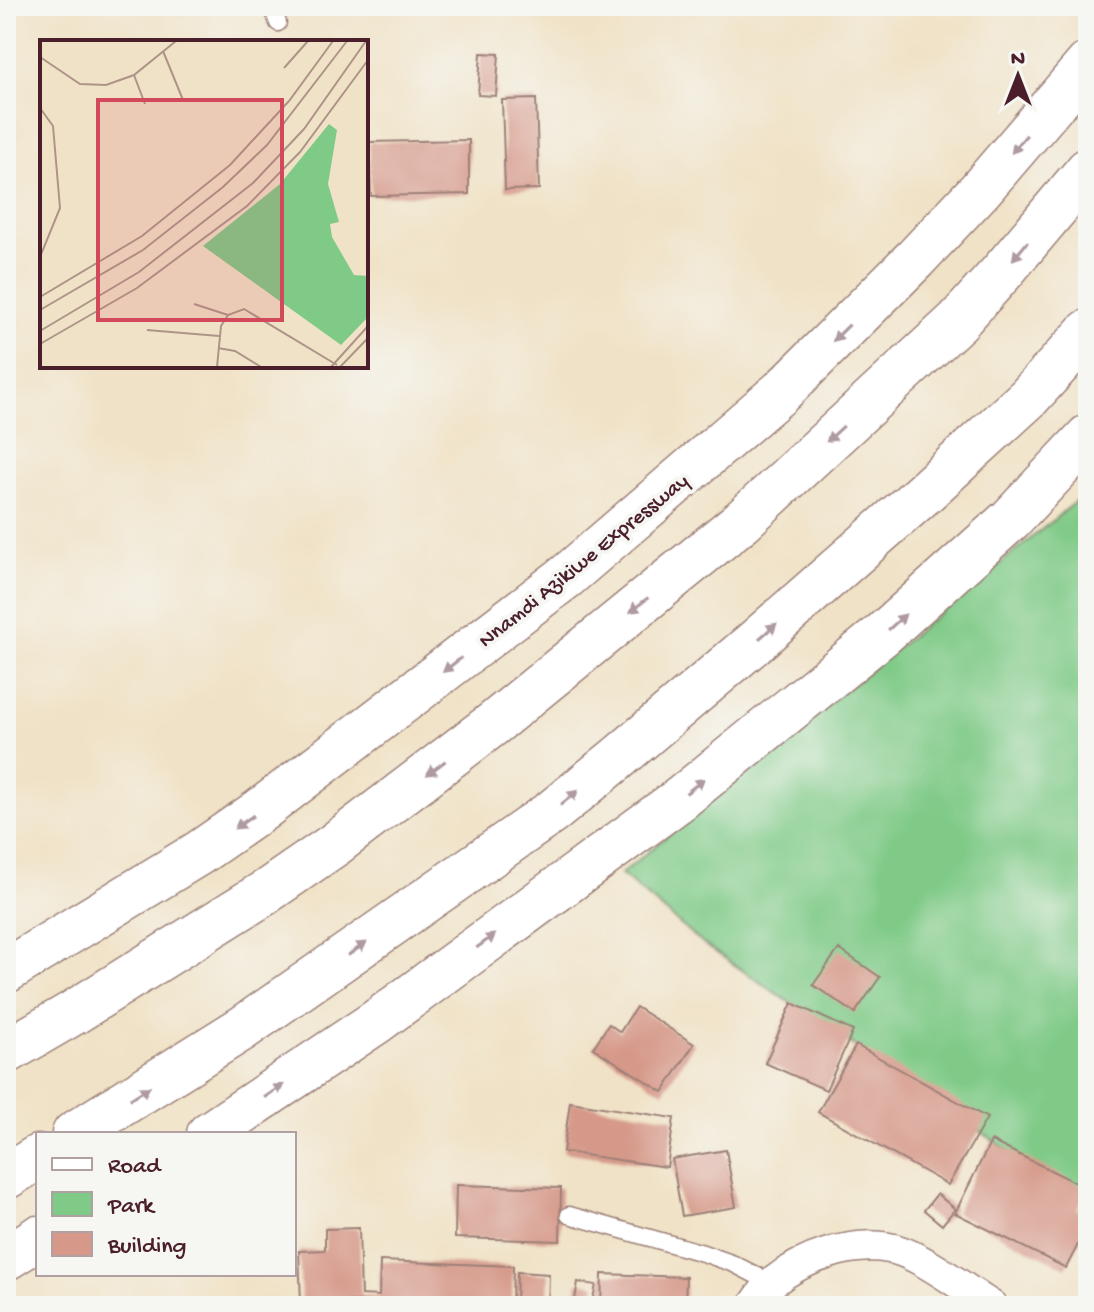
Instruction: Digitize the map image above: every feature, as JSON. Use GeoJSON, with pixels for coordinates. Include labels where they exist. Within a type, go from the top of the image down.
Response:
{"type":"FeatureCollection","features":[{"type":"Feature","properties":{"kind":"highway","name":"Nnamdi Azikiwe Expressway"},"geometry":{"type":"LineString","coordinates":[[6,971],[199,853],[248,819],[567,576],[793,380],[980,190],[1088,64]]}},
{"type":"Feature","properties":{"kind":"highway"},"geometry":{"type":"LineString","coordinates":[[6,1052],[266,892],[334,845],[493,724],[742,521],[958,321],[1088,170]]}},
{"type":"Feature","properties":{"kind":"highway"},"geometry":{"type":"LineString","coordinates":[[77,1132],[243,1028],[552,812],[745,651],[923,494],[1028,398],[1088,332]]}},
{"type":"Feature","properties":{"kind":"highway"},"geometry":{"type":"LineString","coordinates":[[212,1132],[376,1022],[680,799],[883,634],[1011,519],[1088,437]]}},
{"type":"Feature","properties":{"kind":"highway"},"geometry":{"type":"LineString","coordinates":[[6,1030],[73,1013]]}},
{"type":"Feature","properties":{"kind":"highway"},"geometry":{"type":"LineString","coordinates":[[6,1177],[36,1158]]}},
{"type":"Feature","properties":{"kind":"highway"},"geometry":{"type":"LineString","coordinates":[[6,1258],[36,1239]]}},
{"type":"Feature","properties":{"kind":"street"},"geometry":{"type":"LineString","coordinates":[[762,1294],[801,1264],[839,1250],[866,1246],[891,1248],[918,1259],[992,1306]]}},
{"type":"Feature","properties":{"kind":"lane"},"geometry":{"type":"LineString","coordinates":[[272,6],[278,23]]}},
{"type":"Feature","properties":{"kind":"lane"},"geometry":{"type":"LineString","coordinates":[[569,1215],[734,1264],[762,1294]]}},
{"type":"Feature","properties":{"kind":"green space"},"geometry":{"type":"Polygon","coordinates":[[[1088,489],[1088,1204],[702,943],[621,874],[1088,489]]]}},
{"type":"Feature","properties":{"kind":"building"},"geometry":{"type":"Polygon","coordinates":[[[481,53],[499,54],[496,96],[478,95],[481,53]]]}},
{"type":"Feature","properties":{"kind":"building"},"geometry":{"type":"Polygon","coordinates":[[[536,99],[539,189],[505,190],[502,100],[536,99]]]}},
{"type":"Feature","properties":{"kind":"building"},"geometry":{"type":"Polygon","coordinates":[[[469,140],[469,194],[371,196],[369,142],[469,140]]]}},
{"type":"Feature","properties":{"kind":"building"},"geometry":{"type":"Polygon","coordinates":[[[839,949],[880,977],[855,1013],[813,985],[839,949]]]}},
{"type":"Feature","properties":{"kind":"building"},"geometry":{"type":"Polygon","coordinates":[[[792,1003],[853,1031],[826,1090],[765,1063],[792,1003]]]}},
{"type":"Feature","properties":{"kind":"building"},"geometry":{"type":"Polygon","coordinates":[[[636,1007],[694,1044],[663,1092],[593,1048],[609,1024],[620,1032],[636,1007]]]}},
{"type":"Feature","properties":{"kind":"building"},"geometry":{"type":"Polygon","coordinates":[[[856,1045],[987,1118],[948,1185],[818,1112],[856,1045]]]}},
{"type":"Feature","properties":{"kind":"building"},"geometry":{"type":"Polygon","coordinates":[[[570,1102],[674,1118],[667,1167],[563,1152],[570,1102]]]}},
{"type":"Feature","properties":{"kind":"building"},"geometry":{"type":"Polygon","coordinates":[[[991,1141],[1087,1188],[1077,1209],[1088,1214],[1088,1225],[1066,1268],[955,1213],[991,1141]]]}},
{"type":"Feature","properties":{"kind":"building"},"geometry":{"type":"Polygon","coordinates":[[[726,1150],[736,1207],[682,1216],[672,1159],[726,1150]]]}},
{"type":"Feature","properties":{"kind":"building"},"geometry":{"type":"Polygon","coordinates":[[[456,1185],[561,1188],[560,1241],[455,1238],[456,1185]]]}},
{"type":"Feature","properties":{"kind":"building"},"geometry":{"type":"Polygon","coordinates":[[[937,1194],[955,1209],[942,1225],[924,1210],[937,1194]]]}},
{"type":"Feature","properties":{"kind":"building"},"geometry":{"type":"Polygon","coordinates":[[[359,1228],[361,1295],[379,1296],[380,1261],[513,1266],[512,1306],[362,1306],[362,1301],[301,1303],[299,1251],[325,1250],[325,1229],[359,1228]]]}},
{"type":"Feature","properties":{"kind":"building"},"geometry":{"type":"Polygon","coordinates":[[[517,1272],[549,1274],[548,1306],[516,1306],[517,1272]]]}},
{"type":"Feature","properties":{"kind":"building"},"geometry":{"type":"Polygon","coordinates":[[[602,1274],[686,1277],[685,1306],[601,1306],[602,1274]]]}},
{"type":"Feature","properties":{"kind":"building"},"geometry":{"type":"Polygon","coordinates":[[[578,1282],[596,1285],[592,1303],[575,1299],[578,1282]]]}}]}
